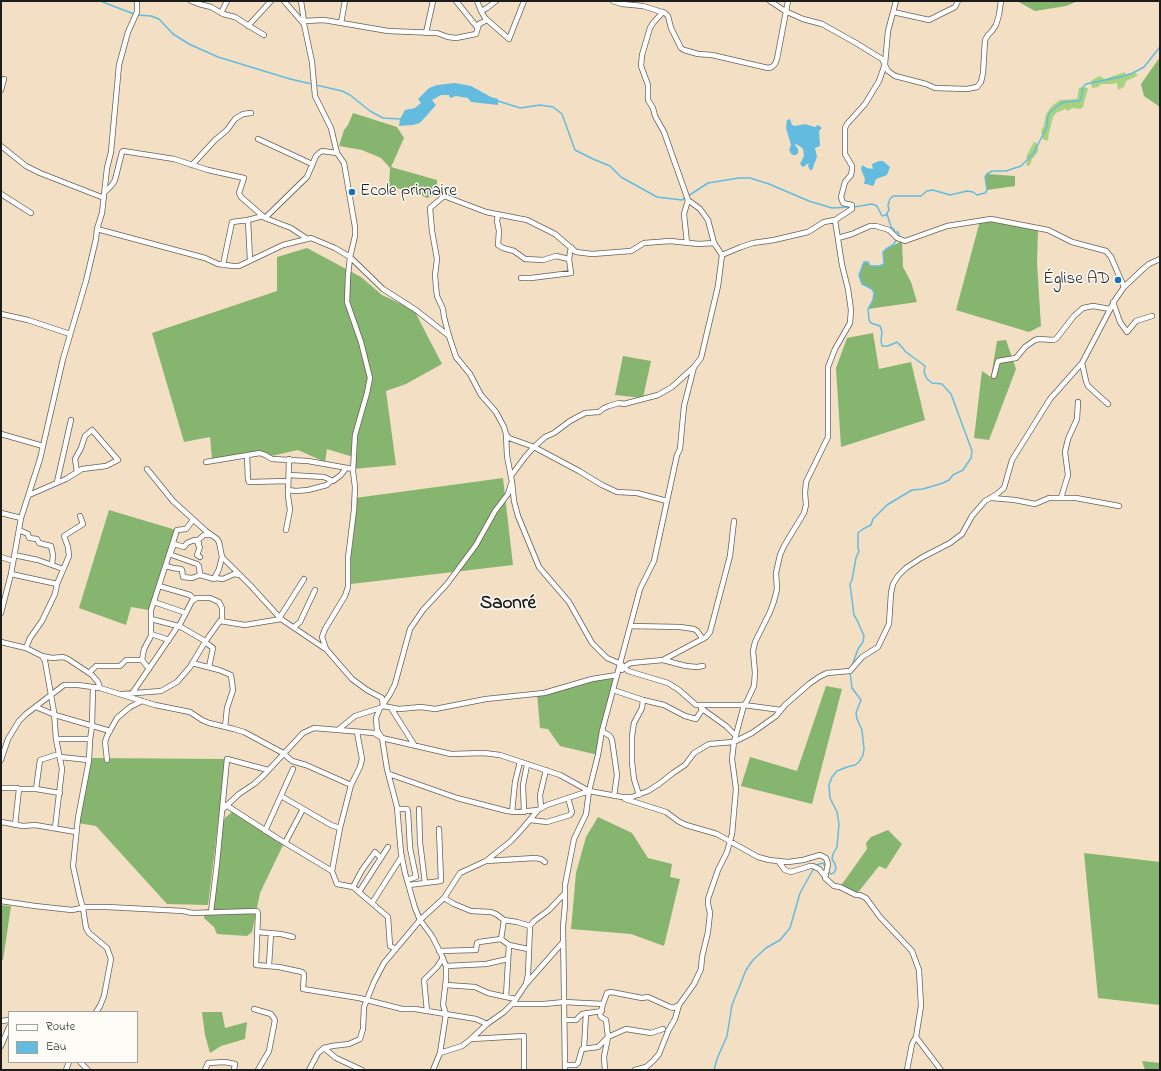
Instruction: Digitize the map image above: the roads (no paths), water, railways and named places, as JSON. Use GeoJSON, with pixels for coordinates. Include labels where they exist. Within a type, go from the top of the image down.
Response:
{"type":"FeatureCollection","features":[{"type":"Feature","properties":{"kind":"street"},"geometry":{"type":"LineString","coordinates":[[1,613],[2,604],[11,574],[21,518],[29,496],[43,446],[70,334],[75,322],[86,281],[102,212],[107,168],[111,152],[119,65],[128,32],[136,12],[137,1]]}},
{"type":"Feature","properties":{"kind":"street"},"geometry":{"type":"LineString","coordinates":[[191,1],[209,6],[222,13],[235,17],[264,35]]}},
{"type":"Feature","properties":{"kind":"street"},"geometry":{"type":"LineString","coordinates":[[206,1],[209,6]]}},
{"type":"Feature","properties":{"kind":"street"},"geometry":{"type":"LineString","coordinates":[[222,13],[227,1]]}},
{"type":"Feature","properties":{"kind":"street"},"geometry":{"type":"LineString","coordinates":[[248,26],[271,1]]}},
{"type":"Feature","properties":{"kind":"street"},"geometry":{"type":"LineString","coordinates":[[284,1],[304,22]]}},
{"type":"Feature","properties":{"kind":"street"},"geometry":{"type":"LineString","coordinates":[[301,1],[312,62],[315,96],[331,128],[337,153],[344,163],[355,227],[355,236],[350,257],[346,302],[362,342],[370,378],[355,434],[353,469],[355,493],[353,524],[348,558],[349,581],[345,596],[322,634],[323,643],[326,649],[352,679],[383,699],[376,722],[376,730],[382,738],[397,809],[402,856],[407,880],[420,920],[432,936],[446,966],[444,1005],[446,1014],[440,1053],[433,1070]]}},
{"type":"Feature","properties":{"kind":"street"},"geometry":{"type":"LineString","coordinates":[[341,23],[345,1]]}},
{"type":"Feature","properties":{"kind":"street"},"geometry":{"type":"LineString","coordinates":[[426,33],[433,1]]}},
{"type":"Feature","properties":{"kind":"street"},"geometry":{"type":"LineString","coordinates":[[456,1],[477,27]]}},
{"type":"Feature","properties":{"kind":"street"},"geometry":{"type":"LineString","coordinates":[[477,1],[483,16],[509,39],[524,1]]}},
{"type":"Feature","properties":{"kind":"street"},"geometry":{"type":"LineString","coordinates":[[481,11],[496,1]]}},
{"type":"Feature","properties":{"kind":"street"},"geometry":{"type":"LineString","coordinates":[[613,1],[622,4],[645,3],[663,12],[668,16],[671,28],[681,48],[684,50],[768,68],[772,67],[777,59],[788,1]]}},
{"type":"Feature","properties":{"kind":"street"},"geometry":{"type":"LineString","coordinates":[[770,1],[786,11],[822,24],[878,57],[885,64],[886,69],[891,74],[926,84],[932,88],[977,87],[983,73],[985,40],[996,24],[1001,1]]}},
{"type":"Feature","properties":{"kind":"street"},"geometry":{"type":"LineString","coordinates":[[722,255],[753,243],[808,232],[824,222],[835,220],[852,209],[852,206],[843,203],[841,197],[845,182],[851,175],[852,170],[852,166],[845,154],[845,128],[865,104],[879,81],[885,64],[888,31],[896,1]]}},
{"type":"Feature","properties":{"kind":"street"},"geometry":{"type":"LineString","coordinates":[[893,12],[929,20],[955,7],[958,1]]}},
{"type":"Feature","properties":{"kind":"street"},"geometry":{"type":"LineString","coordinates":[[511,476],[524,457],[534,447],[545,437],[554,433],[570,421],[585,413],[599,412],[604,408],[619,403],[624,404],[658,395],[672,387],[694,367],[701,358],[718,286],[722,255],[714,243],[708,220],[700,209],[688,200],[664,132],[648,100],[648,85],[641,66],[642,55],[650,28],[663,12]]}},
{"type":"Feature","properties":{"kind":"street"},"geometry":{"type":"LineString","coordinates":[[304,22],[324,20],[388,31],[437,33],[448,37],[459,37],[476,34],[479,24],[487,20]]}},
{"type":"Feature","properties":{"kind":"street"},"geometry":{"type":"LineString","coordinates":[[1,90],[4,79]]}},
{"type":"Feature","properties":{"kind":"street"},"geometry":{"type":"LineString","coordinates":[[192,165],[214,140],[227,130],[235,119],[243,114],[251,113]]}},
{"type":"Feature","properties":{"kind":"street"},"geometry":{"type":"LineString","coordinates":[[258,139],[312,164]]}},
{"type":"Feature","properties":{"kind":"street"},"geometry":{"type":"LineString","coordinates":[[1,146],[26,166],[104,198]]}},
{"type":"Feature","properties":{"kind":"street"},"geometry":{"type":"LineString","coordinates":[[105,192],[115,180],[122,152],[124,151],[174,159],[208,170],[244,178],[240,195],[264,217],[291,228],[306,238]]}},
{"type":"Feature","properties":{"kind":"street"},"geometry":{"type":"LineString","coordinates":[[223,265],[232,222],[264,217],[307,177],[316,156],[322,151],[337,153]]}},
{"type":"Feature","properties":{"kind":"street"},"geometry":{"type":"LineString","coordinates":[[1,194],[31,213]]}},
{"type":"Feature","properties":{"kind":"street"},"geometry":{"type":"LineString","coordinates":[[714,243],[706,244],[670,241],[644,243],[631,251],[592,254],[576,252],[555,234],[527,220],[475,208],[444,196],[430,208],[437,259],[435,275],[437,296],[443,309],[449,336],[456,357],[470,374],[481,395],[496,412],[504,427],[514,501],[518,516],[539,567],[569,602],[592,643],[607,658],[633,673],[658,680],[674,687],[702,710],[726,726],[736,736]]}},
{"type":"Feature","properties":{"kind":"street"},"geometry":{"type":"LineString","coordinates":[[687,243],[684,214],[688,200]]}},
{"type":"Feature","properties":{"kind":"street"},"geometry":{"type":"LineString","coordinates":[[498,214],[498,245],[514,251],[525,259],[543,260],[556,256],[569,259]]}},
{"type":"Feature","properties":{"kind":"street"},"geometry":{"type":"LineString","coordinates":[[838,238],[870,226],[876,226],[889,230],[897,238],[905,240],[947,226],[991,219],[1048,230],[1072,242],[1106,251],[1111,257],[1124,287]]}},
{"type":"Feature","properties":{"kind":"street"},"geometry":{"type":"LineString","coordinates":[[248,220],[250,260]]}},
{"type":"Feature","properties":{"kind":"street"},"geometry":{"type":"LineString","coordinates":[[635,1070],[646,1067],[659,1054],[668,1031],[675,1019],[679,1005],[694,984],[702,969],[702,957],[708,932],[710,912],[708,900],[718,870],[728,852],[732,834],[736,789],[732,759],[734,742],[744,705],[754,686],[755,673],[753,651],[774,601],[777,589],[776,573],[780,555],[804,513],[806,505],[806,482],[828,437],[828,367],[835,349],[850,324],[851,310],[835,220]]}},
{"type":"Feature","properties":{"kind":"street"},"geometry":{"type":"LineString","coordinates":[[97,230],[196,255],[227,266],[239,266],[283,245],[310,238],[350,257],[383,288],[416,310],[449,336]]}},
{"type":"Feature","properties":{"kind":"street"},"geometry":{"type":"LineString","coordinates":[[521,278],[536,278],[571,273],[569,259],[571,247]]}},
{"type":"Feature","properties":{"kind":"street"},"geometry":{"type":"LineString","coordinates":[[224,807],[254,784],[303,733],[314,728],[339,729],[374,734],[382,738],[451,754],[484,753],[500,755],[560,775],[589,791],[632,798],[639,796],[653,788],[685,765],[694,753],[709,744],[734,742],[752,732],[776,716],[780,710],[798,693],[819,677],[827,673],[850,671],[862,657],[878,647],[889,624],[890,593],[898,576],[906,568],[921,558],[950,543],[962,534],[972,516],[985,501],[1004,488],[1012,460],[1050,399],[1082,363],[1113,302],[1124,287],[1149,264],[1160,259]]}},
{"type":"Feature","properties":{"kind":"street"},"geometry":{"type":"LineString","coordinates":[[1113,302],[1120,322],[1127,332],[1136,321],[1152,316]]}},
{"type":"Feature","properties":{"kind":"street"},"geometry":{"type":"LineString","coordinates":[[994,376],[998,361],[1016,358],[1025,347],[1039,338],[1056,339],[1074,316],[1083,308],[1093,306],[1110,309]]}},
{"type":"Feature","properties":{"kind":"street"},"geometry":{"type":"LineString","coordinates":[[1,314],[28,320],[70,334]]}},
{"type":"Feature","properties":{"kind":"street"},"geometry":{"type":"LineString","coordinates":[[1082,363],[1088,386],[1108,404]]}},
{"type":"Feature","properties":{"kind":"street"},"geometry":{"type":"LineString","coordinates":[[586,1013],[584,1049],[581,1051],[578,1063],[565,1068],[563,942],[564,894],[574,839],[586,814],[589,791],[602,731],[616,676],[622,666],[630,626],[640,589],[654,561],[677,455],[680,449],[684,406],[694,367]]}},
{"type":"Feature","properties":{"kind":"street"},"geometry":{"type":"LineString","coordinates":[[1061,498],[1068,475],[1065,452],[1068,439],[1077,419],[1078,402]]}},
{"type":"Feature","properties":{"kind":"street"},"geometry":{"type":"LineString","coordinates":[[57,482],[70,420]]}},
{"type":"Feature","properties":{"kind":"street"},"geometry":{"type":"LineString","coordinates":[[29,496],[89,467],[106,466],[118,460],[92,430],[85,436],[77,455],[77,472]]}},
{"type":"Feature","properties":{"kind":"street"},"geometry":{"type":"LineString","coordinates":[[1,434],[43,446]]}},
{"type":"Feature","properties":{"kind":"street"},"geometry":{"type":"LineString","coordinates":[[506,434],[509,438],[534,447],[617,492],[637,493],[667,501]]}},
{"type":"Feature","properties":{"kind":"street"},"geometry":{"type":"LineString","coordinates":[[206,462],[247,455],[265,454],[272,459],[289,459],[353,469]]}},
{"type":"Feature","properties":{"kind":"street"},"geometry":{"type":"LineString","coordinates":[[247,455],[249,482],[288,481]]}},
{"type":"Feature","properties":{"kind":"street"},"geometry":{"type":"LineString","coordinates":[[286,530],[290,510],[288,490],[289,459]]}},
{"type":"Feature","properties":{"kind":"street"},"geometry":{"type":"LineString","coordinates":[[288,490],[308,490],[327,485],[341,475],[346,468]]}},
{"type":"Feature","properties":{"kind":"street"},"geometry":{"type":"LineString","coordinates":[[147,470],[165,493],[219,542],[222,557],[215,578]]}},
{"type":"Feature","properties":{"kind":"street"},"geometry":{"type":"LineString","coordinates":[[289,475],[324,477],[331,481]]}},
{"type":"Feature","properties":{"kind":"street"},"geometry":{"type":"LineString","coordinates":[[382,706],[395,684],[410,629],[424,610],[447,584],[476,545],[495,511],[508,494],[512,482]]}},
{"type":"Feature","properties":{"kind":"street"},"geometry":{"type":"LineString","coordinates":[[991,497],[1035,504],[1049,498],[1076,498],[1119,506]]}},
{"type":"Feature","properties":{"kind":"street"},"geometry":{"type":"LineString","coordinates":[[1,514],[21,518]]}},
{"type":"Feature","properties":{"kind":"street"},"geometry":{"type":"LineString","coordinates":[[26,648],[30,638],[42,621],[55,594],[57,584],[69,552],[64,536],[83,524],[80,516]]}},
{"type":"Feature","properties":{"kind":"street"},"geometry":{"type":"LineString","coordinates":[[149,669],[142,660],[144,649],[151,634],[151,610],[177,530],[186,529],[193,520]]}},
{"type":"Feature","properties":{"kind":"street"},"geometry":{"type":"LineString","coordinates":[[663,660],[703,639],[710,632],[730,556],[734,522]]}},
{"type":"Feature","properties":{"kind":"street"},"geometry":{"type":"LineString","coordinates":[[19,530],[28,534],[29,538],[37,539],[39,543],[51,546],[53,555],[52,565]]}},
{"type":"Feature","properties":{"kind":"street"},"geometry":{"type":"LineString","coordinates":[[169,554],[174,544],[184,547],[187,542],[198,540],[204,535],[211,535]]}},
{"type":"Feature","properties":{"kind":"street"},"geometry":{"type":"LineString","coordinates":[[194,540],[199,543],[198,545],[200,547],[197,555],[200,557]]}},
{"type":"Feature","properties":{"kind":"street"},"geometry":{"type":"LineString","coordinates":[[14,554],[38,560],[63,569]]}},
{"type":"Feature","properties":{"kind":"street"},"geometry":{"type":"LineString","coordinates":[[169,554],[197,564],[199,566],[200,575]]}},
{"type":"Feature","properties":{"kind":"street"},"geometry":{"type":"LineString","coordinates":[[1,557],[13,561]]}},
{"type":"Feature","properties":{"kind":"street"},"geometry":{"type":"LineString","coordinates":[[222,557],[281,618],[326,649]]}},
{"type":"Feature","properties":{"kind":"street"},"geometry":{"type":"LineString","coordinates":[[166,566],[181,569],[183,577],[192,578],[200,575],[223,579],[234,574],[240,575]]}},
{"type":"Feature","properties":{"kind":"street"},"geometry":{"type":"LineString","coordinates":[[11,574],[57,584]]}},
{"type":"Feature","properties":{"kind":"street"},"geometry":{"type":"LineString","coordinates":[[119,694],[161,691],[176,682],[186,673],[205,641],[218,623],[222,621],[245,626],[281,618],[304,579]]}},
{"type":"Feature","properties":{"kind":"street"},"geometry":{"type":"LineString","coordinates":[[159,586],[190,595],[194,599],[210,598],[219,602],[222,608],[222,621]]}},
{"type":"Feature","properties":{"kind":"street"},"geometry":{"type":"LineString","coordinates":[[294,627],[300,622],[315,590]]}},
{"type":"Feature","properties":{"kind":"street"},"geometry":{"type":"LineString","coordinates":[[133,692],[169,640],[194,599]]}},
{"type":"Feature","properties":{"kind":"street"},"geometry":{"type":"LineString","coordinates":[[154,602],[186,613]]}},
{"type":"Feature","properties":{"kind":"street"},"geometry":{"type":"LineString","coordinates":[[151,619],[178,626],[205,641],[213,648],[209,667]]}},
{"type":"Feature","properties":{"kind":"street"},"geometry":{"type":"LineString","coordinates":[[630,626],[680,627],[694,629],[703,639]]}},
{"type":"Feature","properties":{"kind":"street"},"geometry":{"type":"LineString","coordinates":[[151,634],[169,640]]}},
{"type":"Feature","properties":{"kind":"street"},"geometry":{"type":"LineString","coordinates":[[1,642],[26,648],[42,656],[52,658],[63,657],[89,673],[98,682],[100,688]]}},
{"type":"Feature","properties":{"kind":"street"},"geometry":{"type":"LineString","coordinates":[[42,656],[45,661],[55,715],[56,739],[62,769],[55,828]]}},
{"type":"Feature","properties":{"kind":"street"},"geometry":{"type":"LineString","coordinates":[[89,673],[96,666],[120,666],[126,660],[142,660]]}},
{"type":"Feature","properties":{"kind":"street"},"geometry":{"type":"LineString","coordinates":[[622,666],[631,663],[663,660],[686,666],[703,666]]}},
{"type":"Feature","properties":{"kind":"street"},"geometry":{"type":"LineString","coordinates":[[192,663],[219,670],[231,675],[233,690],[227,708],[225,727]]}},
{"type":"Feature","properties":{"kind":"street"},"geometry":{"type":"LineString","coordinates":[[339,729],[355,716],[382,706],[399,710],[421,707],[435,709],[486,700],[544,693],[592,679],[616,676]]}},
{"type":"Feature","properties":{"kind":"street"},"geometry":{"type":"LineString","coordinates":[[1,760],[8,739],[16,725],[26,714],[66,685],[78,685],[100,688],[142,701],[190,712],[202,720],[225,727],[234,728],[283,753],[292,761],[306,765],[351,785]]}},
{"type":"Feature","properties":{"kind":"street"},"geometry":{"type":"LineString","coordinates":[[93,688],[89,760],[76,832],[73,866],[88,931],[107,948],[111,959],[102,1003],[97,1011]]}},
{"type":"Feature","properties":{"kind":"street"},"geometry":{"type":"LineString","coordinates":[[613,690],[664,705],[685,716],[696,719],[702,710]]}},
{"type":"Feature","properties":{"kind":"street"},"geometry":{"type":"LineString","coordinates":[[639,796],[634,779],[632,762],[632,736],[634,723],[642,708],[643,700]]}},
{"type":"Feature","properties":{"kind":"street"},"geometry":{"type":"LineString","coordinates":[[107,760],[105,742],[117,718],[130,707],[142,701]]}},
{"type":"Feature","properties":{"kind":"street"},"geometry":{"type":"LineString","coordinates":[[696,705],[744,705],[780,710]]}},
{"type":"Feature","properties":{"kind":"street"},"geometry":{"type":"LineString","coordinates":[[36,707],[55,715],[110,731]]}},
{"type":"Feature","properties":{"kind":"street"},"geometry":{"type":"LineString","coordinates":[[391,708],[415,746]]}},
{"type":"Feature","properties":{"kind":"street"},"geometry":{"type":"LineString","coordinates":[[602,731],[610,736],[612,740],[617,775],[614,796]]}},
{"type":"Feature","properties":{"kind":"street"},"geometry":{"type":"LineString","coordinates":[[357,732],[362,759],[360,767],[351,785],[340,828],[332,871],[337,884],[352,887],[388,917],[390,946],[396,949]]}},
{"type":"Feature","properties":{"kind":"street"},"geometry":{"type":"LineString","coordinates":[[56,739],[90,739]]}},
{"type":"Feature","properties":{"kind":"street"},"geometry":{"type":"LineString","coordinates":[[36,789],[40,760],[60,756],[89,760]]}},
{"type":"Feature","properties":{"kind":"street"},"geometry":{"type":"LineString","coordinates":[[211,912],[224,807],[227,759],[268,770]]}},
{"type":"Feature","properties":{"kind":"street"},"geometry":{"type":"LineString","coordinates":[[512,812],[515,782],[520,762]]}},
{"type":"Feature","properties":{"kind":"street"},"geometry":{"type":"LineString","coordinates":[[524,812],[523,785],[527,765]]}},
{"type":"Feature","properties":{"kind":"street"},"geometry":{"type":"LineString","coordinates":[[265,831],[293,769]]}},
{"type":"Feature","properties":{"kind":"street"},"geometry":{"type":"LineString","coordinates":[[309,1070],[318,1053],[324,1048],[349,1044],[360,1039],[364,1029],[364,1013],[367,1000],[384,963],[420,920],[444,898],[460,873],[486,861],[511,841],[530,820],[539,809],[540,795],[546,770]]}},
{"type":"Feature","properties":{"kind":"street"},"geometry":{"type":"LineString","coordinates":[[389,774],[457,798],[512,812],[524,812],[539,809],[589,791]]}},
{"type":"Feature","properties":{"kind":"street"},"geometry":{"type":"LineString","coordinates":[[1,788],[36,789],[60,793]]}},
{"type":"Feature","properties":{"kind":"street"},"geometry":{"type":"LineString","coordinates":[[15,825],[19,789]]}},
{"type":"Feature","properties":{"kind":"street"},"geometry":{"type":"LineString","coordinates":[[282,796],[331,826],[340,828]]}},
{"type":"Feature","properties":{"kind":"street"},"geometry":{"type":"LineString","coordinates":[[622,797],[635,803],[657,808],[686,825],[717,834],[758,857],[778,861],[798,861],[820,855],[828,860],[827,870],[824,876]]}},
{"type":"Feature","properties":{"kind":"street"},"geometry":{"type":"LineString","coordinates":[[530,820],[547,822],[570,815],[572,812],[568,798]]}},
{"type":"Feature","properties":{"kind":"street"},"geometry":{"type":"LineString","coordinates":[[224,807],[332,871]]}},
{"type":"Feature","properties":{"kind":"street"},"geometry":{"type":"LineString","coordinates":[[286,843],[303,809]]}},
{"type":"Feature","properties":{"kind":"street"},"geometry":{"type":"LineString","coordinates":[[397,809],[408,810],[410,848],[416,877],[407,880]]}},
{"type":"Feature","properties":{"kind":"street"},"geometry":{"type":"LineString","coordinates":[[420,809],[420,842],[425,883]]}},
{"type":"Feature","properties":{"kind":"street"},"geometry":{"type":"LineString","coordinates":[[1,822],[76,832]]}},
{"type":"Feature","properties":{"kind":"street"},"geometry":{"type":"LineString","coordinates":[[409,885],[441,881],[439,829]]}},
{"type":"Feature","properties":{"kind":"street"},"geometry":{"type":"LineString","coordinates":[[359,892],[388,847]]}},
{"type":"Feature","properties":{"kind":"street"},"geometry":{"type":"LineString","coordinates":[[352,887],[375,852],[381,858]]}},
{"type":"Feature","properties":{"kind":"street"},"geometry":{"type":"LineString","coordinates":[[372,903],[402,856]]}},
{"type":"Feature","properties":{"kind":"street"},"geometry":{"type":"LineString","coordinates":[[486,861],[535,858],[541,859],[545,862]]}},
{"type":"Feature","properties":{"kind":"street"},"geometry":{"type":"LineString","coordinates":[[778,861],[785,870],[791,872],[810,866],[819,869],[825,878],[834,886],[840,887],[856,896],[860,895],[866,898],[880,916],[912,951],[919,970],[922,1006],[916,1037],[912,1044],[907,1070]]}},
{"type":"Feature","properties":{"kind":"street"},"geometry":{"type":"LineString","coordinates":[[526,984],[528,975],[530,926],[534,921],[550,910],[564,894]]}},
{"type":"Feature","properties":{"kind":"street"},"geometry":{"type":"LineString","coordinates":[[444,898],[471,911],[491,912],[504,920],[530,926]]}},
{"type":"Feature","properties":{"kind":"street"},"geometry":{"type":"LineString","coordinates":[[1,901],[63,910],[107,907],[183,911],[192,913],[257,911],[256,964],[291,969],[304,973],[303,989],[367,1000],[402,1009],[415,1009],[476,1019],[487,1024]]}},
{"type":"Feature","properties":{"kind":"street"},"geometry":{"type":"LineString","coordinates":[[501,939],[504,920]]}},
{"type":"Feature","properties":{"kind":"street"},"geometry":{"type":"LineString","coordinates":[[257,932],[294,937]]}},
{"type":"Feature","properties":{"kind":"street"},"geometry":{"type":"LineString","coordinates":[[269,966],[271,933]]}},
{"type":"Feature","properties":{"kind":"street"},"geometry":{"type":"LineString","coordinates":[[440,951],[476,950],[477,943],[479,942],[501,939],[508,945],[528,950]]}},
{"type":"Feature","properties":{"kind":"street"},"geometry":{"type":"LineString","coordinates":[[440,1053],[462,1046],[472,1039],[487,1024],[504,1012],[516,999],[526,984],[563,942]]}},
{"type":"Feature","properties":{"kind":"street"},"geometry":{"type":"LineString","coordinates":[[506,997],[508,945]]}},
{"type":"Feature","properties":{"kind":"street"},"geometry":{"type":"LineString","coordinates":[[427,1011],[424,980],[437,967],[443,958]]}},
{"type":"Feature","properties":{"kind":"street"},"geometry":{"type":"LineString","coordinates":[[446,966],[486,964],[508,959]]}},
{"type":"Feature","properties":{"kind":"street"},"geometry":{"type":"LineString","coordinates":[[446,985],[476,987],[488,993],[516,999]]}},
{"type":"Feature","properties":{"kind":"street"},"geometry":{"type":"LineString","coordinates":[[605,1070],[604,1057],[608,1037],[606,1020],[600,1015],[607,993],[611,992],[642,998],[648,997],[673,1008],[679,1005]]}},
{"type":"Feature","properties":{"kind":"street"},"geometry":{"type":"LineString","coordinates":[[512,1004],[544,1004],[564,1002],[604,1004]]}},
{"type":"Feature","properties":{"kind":"street"},"geometry":{"type":"LineString","coordinates":[[254,1009],[270,1014],[275,1020],[269,1051],[258,1070]]}},
{"type":"Feature","properties":{"kind":"street"},"geometry":{"type":"LineString","coordinates":[[564,1020],[576,1020],[582,1014],[602,1011]]}},
{"type":"Feature","properties":{"kind":"street"},"geometry":{"type":"LineString","coordinates":[[584,1049],[598,1047],[608,1037],[626,1028],[651,1033],[663,1029]]}},
{"type":"Feature","properties":{"kind":"street"},"geometry":{"type":"LineString","coordinates":[[1,1046],[8,1029]]}},
{"type":"Feature","properties":{"kind":"street"},"geometry":{"type":"LineString","coordinates":[[472,1039],[524,1036],[524,1070]]}},
{"type":"Feature","properties":{"kind":"street"},"geometry":{"type":"LineString","coordinates":[[916,1037],[941,1070]]}},
{"type":"Feature","properties":{"kind":"street"},"geometry":{"type":"LineString","coordinates":[[324,1048],[336,1058],[362,1070]]}},
{"type":"Feature","properties":{"kind":"street"},"geometry":{"type":"LineString","coordinates":[[205,1070],[208,1063],[221,1062],[234,1064],[234,1070]]}},
{"type":"Feature","properties":{"kind":"water"},"geometry":{"type":"Polygon","coordinates":[[[455,83],[471,86],[491,97],[498,99],[498,105],[471,102],[468,98],[456,96],[450,98],[449,95],[441,95],[432,100],[436,105],[420,123],[399,126],[400,119],[405,110],[415,108],[421,103],[418,99],[429,88],[437,85],[455,83]]]}},
{"type":"Feature","properties":{"kind":"water"},"geometry":{"type":"Polygon","coordinates":[[[790,119],[792,125],[795,126],[805,124],[815,127],[818,125],[822,128],[819,131],[820,146],[815,148],[817,157],[812,170],[810,170],[808,166],[809,163],[803,167],[800,164],[804,156],[803,149],[801,147],[796,144],[795,145],[798,149],[798,153],[796,155],[792,155],[789,150],[791,145],[786,128],[787,120],[790,119]]]}},
{"type":"Feature","properties":{"kind":"water"},"geometry":{"type":"Polygon","coordinates":[[[883,161],[890,167],[887,175],[876,179],[874,185],[872,186],[864,184],[865,179],[861,169],[862,165],[873,169],[872,164],[883,161]]]}},
{"type":"Feature","properties":{"kind":"waterway"},"geometry":{"type":"LineString","coordinates":[[100,1],[134,14]]}},
{"type":"Feature","properties":{"kind":"waterway"},"geometry":{"type":"LineString","coordinates":[[138,15],[151,16],[159,19],[173,34],[189,44],[218,57],[290,79],[342,91],[350,95],[370,111],[383,118],[400,119]]}},
{"type":"Feature","properties":{"kind":"waterway"},"geometry":{"type":"LineString","coordinates":[[854,207],[872,204],[877,206],[882,216],[886,215],[889,210],[888,205],[893,196],[921,196],[927,191],[933,190],[950,195],[967,191],[973,192],[977,195],[985,193],[987,190],[985,177],[987,174],[992,171],[1006,171],[1021,166],[1033,154],[1047,127],[1050,112],[1064,102],[1078,101],[1081,99],[1083,87],[1086,84],[1120,77],[1133,73],[1144,67],[1160,47]]}},
{"type":"Feature","properties":{"kind":"waterway"},"geometry":{"type":"LineString","coordinates":[[498,101],[520,108],[540,105],[553,107],[562,114],[575,150],[610,166],[621,177],[657,197],[682,200],[708,183],[739,178],[750,178],[769,184],[809,201],[832,208],[850,207]]}},
{"type":"Feature","properties":{"kind":"waterway"},"geometry":{"type":"LineString","coordinates":[[852,666],[858,649],[863,642],[864,636],[854,615],[850,584],[859,551],[858,533],[871,525],[873,519],[887,505],[912,490],[923,489],[943,483],[949,480],[953,475],[963,470],[971,458],[972,451],[951,394],[942,384],[932,383],[927,379],[924,372],[925,366],[906,352],[897,342],[888,346],[882,346],[882,332],[880,326],[871,323],[869,320],[868,309],[873,300],[874,293],[872,289],[862,284],[859,275],[864,262],[868,262],[870,266],[880,266],[884,264],[883,252],[893,245],[899,235],[898,232],[894,232],[894,229],[891,227],[887,214]]}},
{"type":"Feature","properties":{"kind":"waterway"},"geometry":{"type":"LineString","coordinates":[[828,872],[831,874],[834,873],[836,869],[832,859],[837,847],[839,824],[837,812],[830,798],[829,785],[832,777],[837,771],[855,765],[859,762],[863,755],[864,749],[862,730],[856,713],[861,700],[852,688],[850,672]]}},
{"type":"Feature","properties":{"kind":"waterway"},"geometry":{"type":"LineString","coordinates":[[816,865],[823,863],[826,867]]}},
{"type":"Feature","properties":{"kind":"waterway"},"geometry":{"type":"LineString","coordinates":[[714,1070],[727,1036],[732,1005],[746,970],[753,960],[766,948],[780,940],[790,928],[800,893],[814,868]]}},
{"type":"Feature","properties":{"kind":"place","name":"Ecole primaire"},"geometry":{"type":"Point","coordinates":[352,192]}},
{"type":"Feature","properties":{"kind":"place","name":"Église AD"},"geometry":{"type":"Point","coordinates":[1118,280]}},
{"type":"Feature","properties":{"kind":"district","name":"Saonré"},"geometry":{"type":"Point","coordinates":[508,605]}}]}
